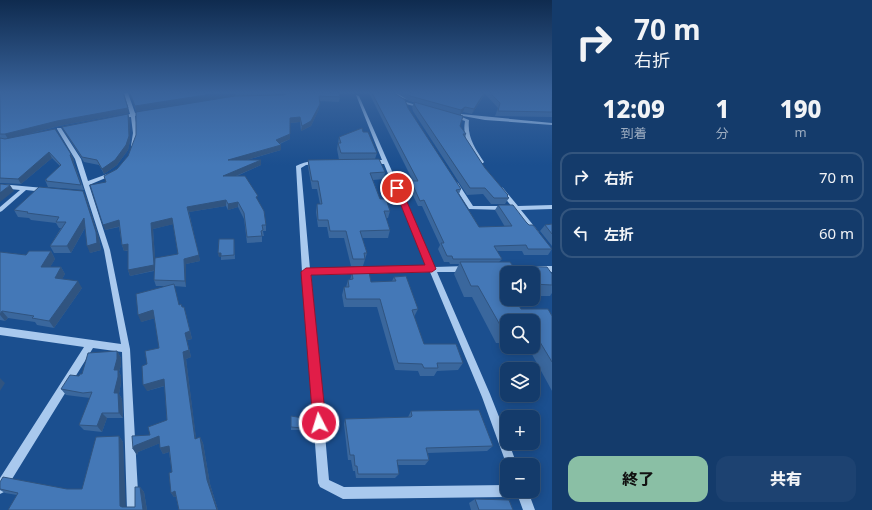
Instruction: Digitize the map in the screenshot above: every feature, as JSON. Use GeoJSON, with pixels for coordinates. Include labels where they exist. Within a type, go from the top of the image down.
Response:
{"type":"FeatureCollection","features":[{"type":"Feature","properties":{"kind":"street"},"geometry":{"type":"LineString","coordinates":[[111,119],[121,117]]}},
{"type":"Feature","properties":{"kind":"street"},"geometry":{"type":"LineString","coordinates":[[132,150],[135,138],[133,117]]}},
{"type":"Feature","properties":{"kind":"street"},"geometry":{"type":"LineString","coordinates":[[366,117],[487,397],[509,458]]}},
{"type":"Feature","properties":{"kind":"street"},"geometry":{"type":"LineString","coordinates":[[455,117],[468,120],[465,129],[466,137],[484,167]]}},
{"type":"Feature","properties":{"kind":"street"},"geometry":{"type":"LineString","coordinates":[[475,117],[552,124]]}},
{"type":"Feature","properties":{"kind":"street"},"geometry":{"type":"LineString","coordinates":[[59,129],[78,159],[86,184],[86,194],[107,250],[126,349],[134,510]]}},
{"type":"Feature","properties":{"kind":"street"},"geometry":{"type":"LineString","coordinates":[[364,162],[386,162]]}},
{"type":"Feature","properties":{"kind":"street"},"geometry":{"type":"LineString","coordinates":[[327,163],[305,164],[298,167],[324,483],[343,493],[500,491]]}},
{"type":"Feature","properties":{"kind":"street"},"geometry":{"type":"LineString","coordinates":[[86,184],[108,177],[119,170]]}},
{"type":"Feature","properties":{"kind":"street"},"geometry":{"type":"LineString","coordinates":[[451,176],[471,208],[552,207]]}},
{"type":"Feature","properties":{"kind":"street"},"geometry":{"type":"LineString","coordinates":[[498,185],[539,236]]}},
{"type":"Feature","properties":{"kind":"street"},"geometry":{"type":"LineString","coordinates":[[0,186],[53,191]]}},
{"type":"Feature","properties":{"kind":"street"},"geometry":{"type":"LineString","coordinates":[[0,210],[24,188]]}},
{"type":"Feature","properties":{"kind":"street"},"geometry":{"type":"LineString","coordinates":[[306,272],[473,269]]}},
{"type":"Feature","properties":{"kind":"street"},"geometry":{"type":"LineString","coordinates":[[540,269],[552,269]]}},
{"type":"Feature","properties":{"kind":"street"},"geometry":{"type":"LineString","coordinates":[[0,331],[126,349]]}},
{"type":"Feature","properties":{"kind":"street"},"geometry":{"type":"LineString","coordinates":[[0,488],[90,345]]}},
{"type":"Feature","properties":{"kind":"street"},"geometry":{"type":"LineString","coordinates":[[525,498],[529,510]]}},
{"type":"Feature","properties":{"kind":"building"},"geometry":{"type":"Polygon","coordinates":[[[0,117],[80,117],[5,134],[0,134],[0,117]]]}},
{"type":"Feature","properties":{"kind":"building"},"geometry":{"type":"Polygon","coordinates":[[[114,117],[128,117],[129,136],[126,145],[115,160],[102,169],[97,160],[82,157],[62,127],[114,117]]]}},
{"type":"Feature","properties":{"kind":"building"},"geometry":{"type":"Polygon","coordinates":[[[136,117],[313,117],[311,121],[302,126],[300,117],[290,118],[290,134],[276,140],[281,145],[228,160],[261,160],[223,176],[245,176],[258,196],[256,197],[264,211],[266,225],[262,225],[262,236],[247,237],[244,213],[238,202],[228,204],[226,200],[187,207],[199,255],[184,259],[185,281],[154,280],[155,258],[178,254],[172,218],[151,223],[154,265],[128,270],[128,244],[122,245],[119,220],[103,225],[90,185],[106,182],[104,176],[117,169],[128,156],[136,135],[136,117]]]}},
{"type":"Feature","properties":{"kind":"building"},"geometry":{"type":"Polygon","coordinates":[[[384,117],[414,117],[461,189],[456,190],[479,227],[512,226],[498,205],[513,205],[529,225],[533,225],[552,249],[528,249],[526,245],[494,246],[502,259],[453,259],[452,256],[447,256],[441,243],[444,243],[424,200],[420,201],[411,181],[418,181],[384,117]]]}},
{"type":"Feature","properties":{"kind":"building"},"geometry":{"type":"Polygon","coordinates":[[[422,117],[463,117],[460,126],[466,134],[463,134],[485,168],[509,198],[494,198],[485,188],[470,188],[422,117]]]}},
{"type":"Feature","properties":{"kind":"building"},"geometry":{"type":"Polygon","coordinates":[[[362,128],[363,132],[368,132],[377,153],[341,153],[338,143],[341,143],[339,137],[362,128]]]}},
{"type":"Feature","properties":{"kind":"building"},"geometry":{"type":"Polygon","coordinates":[[[55,129],[71,154],[70,155],[81,185],[45,180],[61,165],[49,152],[18,179],[0,178],[0,138],[5,139],[55,129]]]}},
{"type":"Feature","properties":{"kind":"building"},"geometry":{"type":"Polygon","coordinates":[[[379,159],[385,172],[370,173],[380,199],[386,199],[390,211],[384,211],[390,230],[360,231],[367,253],[364,253],[365,259],[353,259],[346,231],[330,231],[328,220],[318,220],[317,204],[322,204],[318,181],[312,181],[308,160],[379,159]]]}},
{"type":"Feature","properties":{"kind":"building"},"geometry":{"type":"Polygon","coordinates":[[[0,184],[10,185],[0,193],[0,184]]]}},
{"type":"Feature","properties":{"kind":"building"},"geometry":{"type":"Polygon","coordinates":[[[39,187],[83,191],[96,232],[97,243],[87,246],[84,218],[67,246],[50,246],[66,222],[56,222],[59,217],[14,210],[39,187]]]}},
{"type":"Feature","properties":{"kind":"building"},"geometry":{"type":"Polygon","coordinates":[[[552,224],[552,234],[545,225],[552,224]]]}},
{"type":"Feature","properties":{"kind":"building"},"geometry":{"type":"Polygon","coordinates":[[[219,239],[234,239],[234,255],[221,256],[221,253],[218,253],[219,239]]]}},
{"type":"Feature","properties":{"kind":"building"},"geometry":{"type":"Polygon","coordinates":[[[29,251],[51,251],[41,267],[61,267],[55,278],[78,281],[49,321],[32,318],[34,316],[2,311],[0,314],[0,252],[26,255],[29,251]]]}},
{"type":"Feature","properties":{"kind":"building"},"geometry":{"type":"Polygon","coordinates":[[[460,262],[510,262],[513,266],[500,266],[500,306],[519,306],[521,309],[548,309],[552,316],[552,362],[540,342],[540,314],[500,314],[500,325],[478,286],[471,286],[460,262]]]}},
{"type":"Feature","properties":{"kind":"building"},"geometry":{"type":"Polygon","coordinates":[[[355,267],[368,267],[371,282],[396,281],[394,277],[406,276],[418,309],[412,310],[424,344],[456,344],[463,363],[437,363],[438,368],[424,368],[422,364],[398,363],[380,299],[346,299],[344,287],[349,287],[348,280],[353,279],[352,273],[357,273],[355,267]]]}},
{"type":"Feature","properties":{"kind":"building"},"geometry":{"type":"Polygon","coordinates":[[[540,267],[547,267],[552,274],[552,285],[540,284],[540,267]]]}},
{"type":"Feature","properties":{"kind":"building"},"geometry":{"type":"Polygon","coordinates":[[[174,284],[179,305],[181,304],[182,307],[184,307],[190,331],[185,333],[189,350],[183,352],[195,439],[200,437],[207,480],[217,510],[179,510],[175,491],[171,493],[169,473],[172,472],[169,446],[160,448],[159,436],[134,446],[133,449],[132,436],[150,435],[148,427],[167,420],[164,379],[143,385],[142,366],[147,364],[145,351],[159,348],[153,310],[138,315],[136,294],[174,284]]]}},
{"type":"Feature","properties":{"kind":"building"},"geometry":{"type":"Polygon","coordinates":[[[117,351],[117,359],[114,370],[118,370],[118,377],[114,393],[118,393],[119,413],[102,413],[97,426],[79,425],[92,392],[83,393],[61,389],[70,375],[79,376],[82,374],[88,353],[117,351]]]}},
{"type":"Feature","properties":{"kind":"building"},"geometry":{"type":"Polygon","coordinates":[[[479,410],[493,446],[426,448],[429,460],[397,460],[399,474],[358,474],[357,466],[355,466],[354,455],[350,455],[345,419],[411,417],[411,411],[479,410]]]}},
{"type":"Feature","properties":{"kind":"building"},"geometry":{"type":"Polygon","coordinates":[[[291,416],[303,418],[303,428],[291,427],[291,416]]]}},
{"type":"Feature","properties":{"kind":"building"},"geometry":{"type":"Polygon","coordinates":[[[119,436],[120,506],[135,507],[135,487],[140,487],[143,510],[8,510],[18,493],[0,489],[0,482],[3,477],[67,489],[82,489],[96,437],[119,436]]]}},
{"type":"Feature","properties":{"kind":"building"},"geometry":{"type":"Polygon","coordinates":[[[475,499],[509,500],[513,510],[479,510],[475,499]]]}},
{"type":"Feature","properties":{"kind":"route"},"geometry":{"type":"LineString","coordinates":[[319,423],[306,272],[432,269],[397,188]]}}]}
